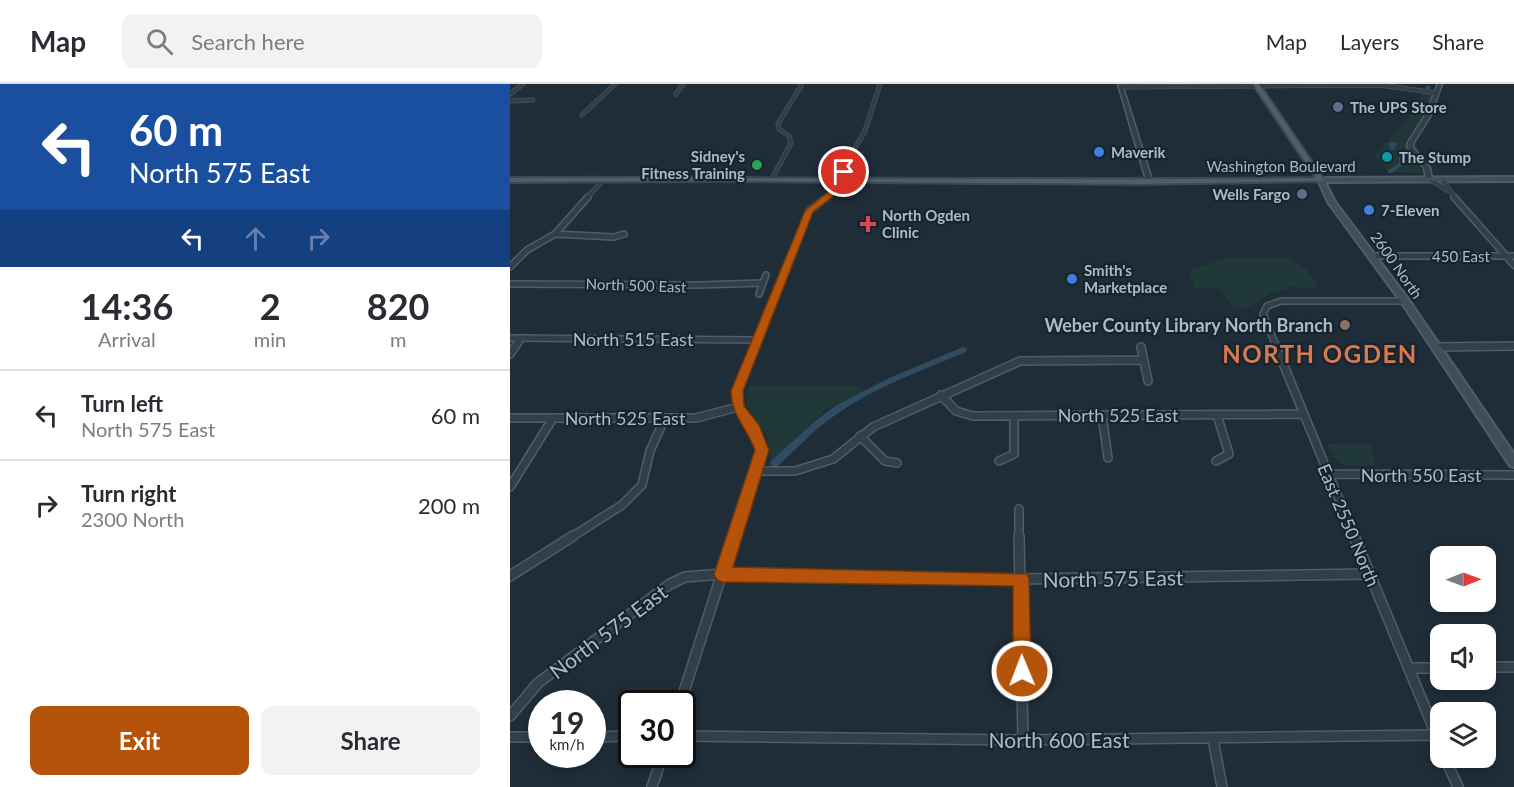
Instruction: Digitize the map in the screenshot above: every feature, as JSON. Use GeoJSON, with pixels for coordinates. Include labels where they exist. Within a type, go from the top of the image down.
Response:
{"type":"FeatureCollection","features":[{"type":"Feature","properties":{"kind":"main road","name":"2600 North"},"geometry":{"type":"LineString","coordinates":[[1256,84],[1321,180],[1332,202],[1405,301],[1514,463]]}},
{"type":"Feature","properties":{"kind":"main road"},"geometry":{"type":"LineString","coordinates":[[510,180],[805,182],[841,179],[1092,176],[1139,177],[1149,180]]}},
{"type":"Feature","properties":{"kind":"main road"},"geometry":{"type":"LineString","coordinates":[[722,180],[773,177],[841,179]]}},
{"type":"Feature","properties":{"kind":"main road","name":"Washington Boulevard"},"geometry":{"type":"LineString","coordinates":[[984,179],[1049,182],[1514,179]]}},
{"type":"Feature","properties":{"kind":"street"},"geometry":{"type":"LineString","coordinates":[[510,94],[523,84]]}},
{"type":"Feature","properties":{"kind":"street"},"geometry":{"type":"LineString","coordinates":[[582,115],[615,84]]}},
{"type":"Feature","properties":{"kind":"street"},"geometry":{"type":"LineString","coordinates":[[676,94],[683,84]]}},
{"type":"Feature","properties":{"kind":"street"},"geometry":{"type":"LineString","coordinates":[[773,177],[791,143],[789,136],[779,129],[778,124],[802,84]]}},
{"type":"Feature","properties":{"kind":"street"},"geometry":{"type":"LineString","coordinates":[[685,690],[762,450],[754,429],[738,407],[737,391],[809,211],[833,192],[841,179],[849,158],[865,131],[880,84]]}},
{"type":"Feature","properties":{"kind":"street"},"geometry":{"type":"LineString","coordinates":[[1440,84],[1427,117],[1411,142],[1413,151],[1427,168],[1442,179],[1447,190]]}},
{"type":"Feature","properties":{"kind":"street"},"geometry":{"type":"LineString","coordinates":[[1149,180],[1120,85],[1380,85],[1437,93]]}},
{"type":"Feature","properties":{"kind":"street"},"geometry":{"type":"LineString","coordinates":[[510,101],[533,100]]}},
{"type":"Feature","properties":{"kind":"street"},"geometry":{"type":"LineString","coordinates":[[1427,168],[1430,179],[1447,190],[1514,265]]}},
{"type":"Feature","properties":{"kind":"street"},"geometry":{"type":"LineString","coordinates":[[510,267],[527,250],[555,234],[603,180]]}},
{"type":"Feature","properties":{"kind":"street"},"geometry":{"type":"LineString","coordinates":[[555,234],[614,237],[624,234]]}},
{"type":"Feature","properties":{"kind":"street","name":"450 East"},"geometry":{"type":"LineString","coordinates":[[1373,256],[1514,256]]}},
{"type":"Feature","properties":{"kind":"street"},"geometry":{"type":"LineString","coordinates":[[759,294],[766,274]]}},
{"type":"Feature","properties":{"kind":"street","name":"North 500 East"},"geometry":{"type":"LineString","coordinates":[[510,284],[581,283],[699,287],[762,283]]}},
{"type":"Feature","properties":{"kind":"street","name":"East 2550 North"},"geometry":{"type":"LineString","coordinates":[[1405,301],[1281,301],[1267,306],[1263,314],[1430,719]]}},
{"type":"Feature","properties":{"kind":"street","name":"North 515 East"},"geometry":{"type":"LineString","coordinates":[[510,338],[757,340]]}},
{"type":"Feature","properties":{"kind":"street"},"geometry":{"type":"LineString","coordinates":[[510,354],[522,338]]}},
{"type":"Feature","properties":{"kind":"street"},"geometry":{"type":"LineString","coordinates":[[1435,347],[1514,346]]}},
{"type":"Feature","properties":{"kind":"street"},"geometry":{"type":"LineString","coordinates":[[1141,347],[1148,381]]}},
{"type":"Feature","properties":{"kind":"street"},"geometry":{"type":"LineString","coordinates":[[756,471],[795,471],[833,459],[873,427],[1023,360],[1143,360]]}},
{"type":"Feature","properties":{"kind":"street","name":"North 525 East"},"geometry":{"type":"LineString","coordinates":[[941,395],[956,411],[973,417],[1303,414]]}},
{"type":"Feature","properties":{"kind":"street","name":"North 525 East"},"geometry":{"type":"LineString","coordinates":[[510,418],[696,418],[738,407]]}},
{"type":"Feature","properties":{"kind":"street"},"geometry":{"type":"LineString","coordinates":[[1102,415],[1108,458]]}},
{"type":"Feature","properties":{"kind":"street"},"geometry":{"type":"LineString","coordinates":[[1216,460],[1228,454],[1217,415]]}},
{"type":"Feature","properties":{"kind":"street"},"geometry":{"type":"LineString","coordinates":[[999,461],[1014,454],[1014,416]]}},
{"type":"Feature","properties":{"kind":"street"},"geometry":{"type":"LineString","coordinates":[[510,487],[553,418]]}},
{"type":"Feature","properties":{"kind":"street"},"geometry":{"type":"LineString","coordinates":[[510,576],[622,505],[642,485],[650,451],[664,418]]}},
{"type":"Feature","properties":{"kind":"street"},"geometry":{"type":"LineString","coordinates":[[860,436],[885,461],[897,463]]}},
{"type":"Feature","properties":{"kind":"street","name":"North 550 East"},"geometry":{"type":"LineString","coordinates":[[1328,474],[1514,475]]}},
{"type":"Feature","properties":{"kind":"street"},"geometry":{"type":"LineString","coordinates":[[1019,509],[1023,740]]}},
{"type":"Feature","properties":{"kind":"street","name":"North 575 East"},"geometry":{"type":"LineString","coordinates":[[510,716],[538,683],[670,584],[685,577],[722,574],[1021,579],[1369,574]]}},
{"type":"Feature","properties":{"kind":"street"},"geometry":{"type":"LineString","coordinates":[[1496,667],[1514,667]]}},
{"type":"Feature","properties":{"kind":"street"},"geometry":{"type":"LineString","coordinates":[[1410,668],[1430,668]]}},
{"type":"Feature","properties":{"kind":"street","name":"North 600 East"},"geometry":{"type":"LineString","coordinates":[[696,736],[1023,740],[1430,740]]}},
{"type":"Feature","properties":{"kind":"street"},"geometry":{"type":"LineString","coordinates":[[510,737],[528,737]]}},
{"type":"Feature","properties":{"kind":"street"},"geometry":{"type":"LineString","coordinates":[[1213,739],[1222,787]]}},
{"type":"Feature","properties":{"kind":"street"},"geometry":{"type":"LineString","coordinates":[[652,787],[658,768]]}},
{"type":"Feature","properties":{"kind":"street"},"geometry":{"type":"LineString","coordinates":[[1449,768],[1458,787]]}},
{"type":"Feature","properties":{"kind":"green space"},"geometry":{"type":"Polygon","coordinates":[[[1423,91],[1433,93],[1416,127],[1405,140],[1409,154],[1425,173],[1389,172],[1372,153],[1377,154],[1413,112],[1423,91]]]}},
{"type":"Feature","properties":{"kind":"green space"},"geometry":{"type":"Polygon","coordinates":[[[1229,257],[1284,257],[1304,267],[1318,285],[1312,289],[1286,286],[1288,290],[1274,291],[1251,306],[1237,308],[1231,305],[1221,289],[1195,288],[1189,271],[1229,257]]]}},
{"type":"Feature","properties":{"kind":"green space"},"geometry":{"type":"Polygon","coordinates":[[[749,385],[854,385],[863,392],[825,410],[771,462],[767,436],[746,404],[749,385]]]}},
{"type":"Feature","properties":{"kind":"green space"},"geometry":{"type":"Polygon","coordinates":[[[1327,444],[1370,444],[1376,461],[1373,465],[1345,464],[1336,458],[1327,444]]]}},
{"type":"Feature","properties":{"kind":"waterway"},"geometry":{"type":"LineString","coordinates":[[1393,148],[1391,144],[1395,144]]}},
{"type":"Feature","properties":{"kind":"waterway"},"geometry":{"type":"LineString","coordinates":[[1390,172],[1402,163],[1401,159]]}},
{"type":"Feature","properties":{"kind":"waterway"},"geometry":{"type":"LineString","coordinates":[[775,463],[817,424],[854,399],[963,350]]}},
{"type":"Feature","properties":{"kind":"place","name":"The UPS Store"},"geometry":{"type":"Point","coordinates":[1338,107]}},
{"type":"Feature","properties":{"kind":"place","name":"Maverik"},"geometry":{"type":"Point","coordinates":[1099,152]}},
{"type":"Feature","properties":{"kind":"place","name":"The Stump"},"geometry":{"type":"Point","coordinates":[1387,157]}},
{"type":"Feature","properties":{"kind":"place","name":"Sidney's Fitness Training"},"geometry":{"type":"Point","coordinates":[757,165]}},
{"type":"Feature","properties":{"kind":"place","name":"Wells Fargo"},"geometry":{"type":"Point","coordinates":[1302,194]}},
{"type":"Feature","properties":{"kind":"place","name":"7-Eleven"},"geometry":{"type":"Point","coordinates":[1369,210]}},
{"type":"Feature","properties":{"kind":"place","name":"North Ogden Clinic"},"geometry":{"type":"Point","coordinates":[868,224]}},
{"type":"Feature","properties":{"kind":"place","name":"Smith's Marketplace"},"geometry":{"type":"Point","coordinates":[1072,279]}},
{"type":"Feature","properties":{"kind":"place","name":"Weber County Library North Branch"},"geometry":{"type":"Point","coordinates":[1345,325]}},
{"type":"Feature","properties":{"kind":"district","name":"NORTH OGDEN"},"geometry":{"type":"Point","coordinates":[1320,353]}},
{"type":"Feature","properties":{"kind":"route"},"geometry":{"type":"LineString","coordinates":[[844,172],[833,192],[809,211],[737,391],[738,407],[754,429],[762,450],[722,574],[1021,579],[1022,671]]}}]}
